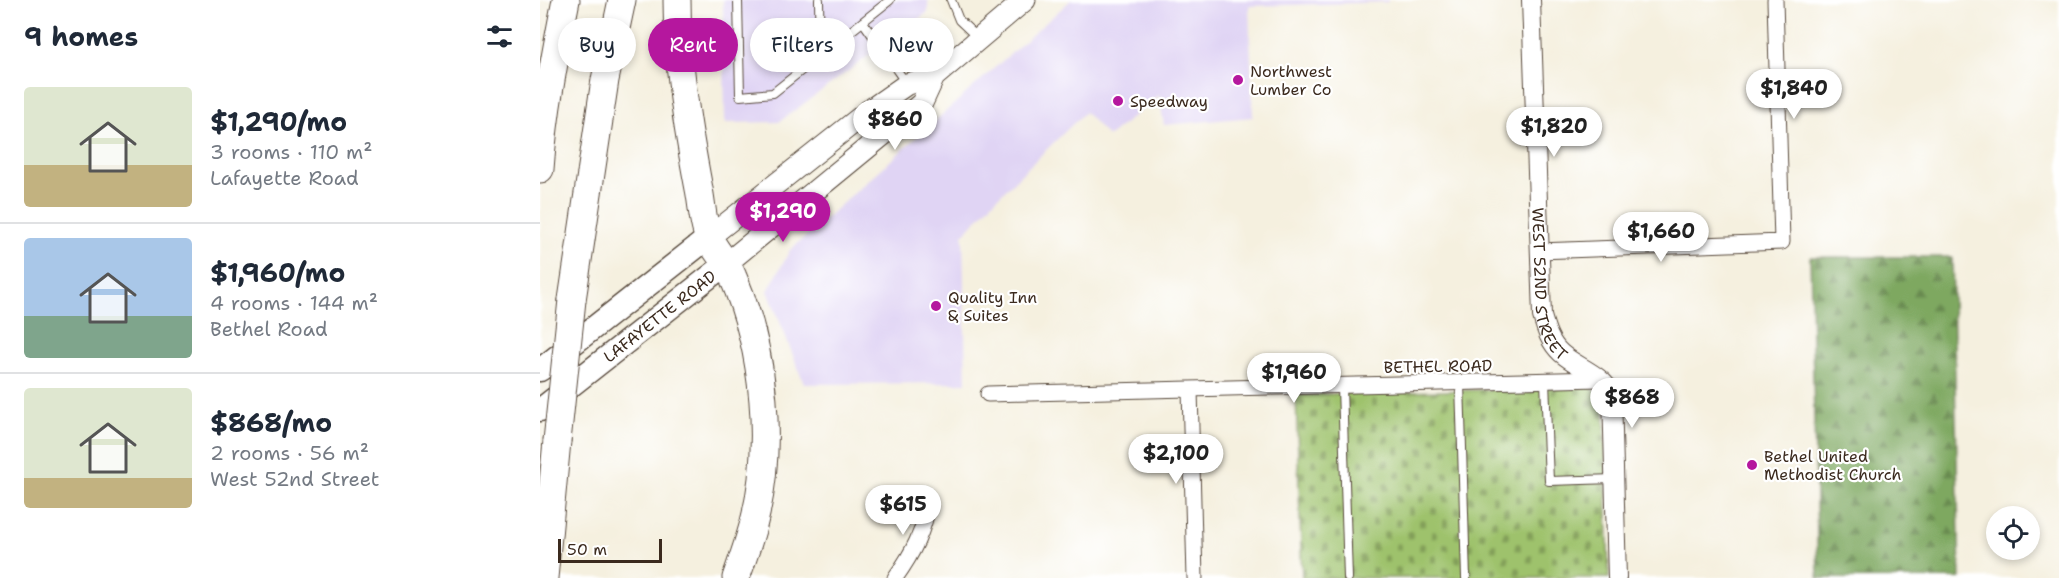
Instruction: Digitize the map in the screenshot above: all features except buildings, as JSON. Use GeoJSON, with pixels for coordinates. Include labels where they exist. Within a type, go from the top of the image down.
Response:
{"type":"FeatureCollection","features":[{"type":"Feature","properties":{"kind":"highway"},"geometry":{"type":"LineString","coordinates":[[540,168],[547,104],[566,0]]}},
{"type":"Feature","properties":{"kind":"highway"},"geometry":{"type":"LineString","coordinates":[[544,578],[573,300],[605,80],[622,0]]}},
{"type":"Feature","properties":{"kind":"highway"},"geometry":{"type":"LineString","coordinates":[[677,0],[683,102],[708,238],[727,263],[744,307],[760,362],[764,428],[762,477],[753,525],[736,578]]}},
{"type":"Feature","properties":{"kind":"main road","name":"LAFAYETTE ROAD"},"geometry":{"type":"LineString","coordinates":[[540,410],[727,263],[922,103],[934,77],[1025,0]]}},
{"type":"Feature","properties":{"kind":"main road","name":"LAFAYETTE ROAD"},"geometry":{"type":"LineString","coordinates":[[540,370],[867,112],[907,84],[934,77]]}},
{"type":"Feature","properties":{"kind":"street","name":"WEST 52ND STREET"},"geometry":{"type":"LineString","coordinates":[[1531,0],[1542,316],[1546,331],[1562,353],[1600,379],[1607,386],[1613,398],[1617,578]]}},
{"type":"Feature","properties":{"kind":"street"},"geometry":{"type":"LineString","coordinates":[[1539,251],[1782,242],[1775,0]]}},
{"type":"Feature","properties":{"kind":"street","name":"BETHEL ROAD"},"geometry":{"type":"LineString","coordinates":[[988,394],[1600,379]]}},
{"type":"Feature","properties":{"kind":"street"},"geometry":{"type":"LineString","coordinates":[[1190,390],[1195,578]]}},
{"type":"Feature","properties":{"kind":"street"},"geometry":{"type":"LineString","coordinates":[[896,578],[918,543],[925,524],[929,501]]}},
{"type":"Feature","properties":{"kind":"lane"},"geometry":{"type":"LineString","coordinates":[[738,0],[740,96],[773,93],[800,72]]}},
{"type":"Feature","properties":{"kind":"lane"},"geometry":{"type":"LineString","coordinates":[[819,0],[819,18]]}},
{"type":"Feature","properties":{"kind":"lane"},"geometry":{"type":"LineString","coordinates":[[855,28],[890,0]]}},
{"type":"Feature","properties":{"kind":"lane"},"geometry":{"type":"LineString","coordinates":[[951,0],[951,6],[959,20],[979,39]]}},
{"type":"Feature","properties":{"kind":"lane"},"geometry":{"type":"LineString","coordinates":[[863,22],[907,84]]}},
{"type":"Feature","properties":{"kind":"lane"},"geometry":{"type":"LineString","coordinates":[[1545,381],[1549,481],[1615,479]]}},
{"type":"Feature","properties":{"kind":"lane"},"geometry":{"type":"LineString","coordinates":[[1460,383],[1466,578]]}},
{"type":"Feature","properties":{"kind":"lane"},"geometry":{"type":"LineString","coordinates":[[1342,386],[1348,578]]}},
{"type":"Feature","properties":{"kind":"shaded area"},"geometry":{"type":"Polygon","coordinates":[[[723,0],[928,0],[928,12],[920,18],[867,18],[867,57],[855,66],[855,18],[750,18],[750,72],[847,72],[779,122],[725,123],[724,72],[738,72],[738,18],[723,18],[723,0]]]}},
{"type":"Feature","properties":{"kind":"shaded area"},"geometry":{"type":"Polygon","coordinates":[[[1071,0],[1388,0],[1388,2],[1249,6],[1253,117],[1164,125],[1159,95],[1108,137],[1085,112],[995,200],[963,235],[966,383],[804,384],[768,291],[790,250],[1071,0]]]}},
{"type":"Feature","properties":{"kind":"green space"},"geometry":{"type":"Polygon","coordinates":[[[1810,257],[1952,257],[1960,578],[1818,578],[1810,257]]]}},
{"type":"Feature","properties":{"kind":"green space"},"geometry":{"type":"Polygon","coordinates":[[[1590,387],[1604,398],[1609,578],[1302,578],[1296,395],[1590,387]]]}},
{"type":"Feature","properties":{"kind":"place","name":"Northwest Lumber Co"},"geometry":{"type":"Point","coordinates":[1238,80]}},
{"type":"Feature","properties":{"kind":"place","name":"Speedway"},"geometry":{"type":"Point","coordinates":[1118,101]}},
{"type":"Feature","properties":{"kind":"place","name":"Quality Inn & Suites"},"geometry":{"type":"Point","coordinates":[936,306]}},
{"type":"Feature","properties":{"kind":"place","name":"Bethel United Methodist Church"},"geometry":{"type":"Point","coordinates":[1752,465]}}]}
